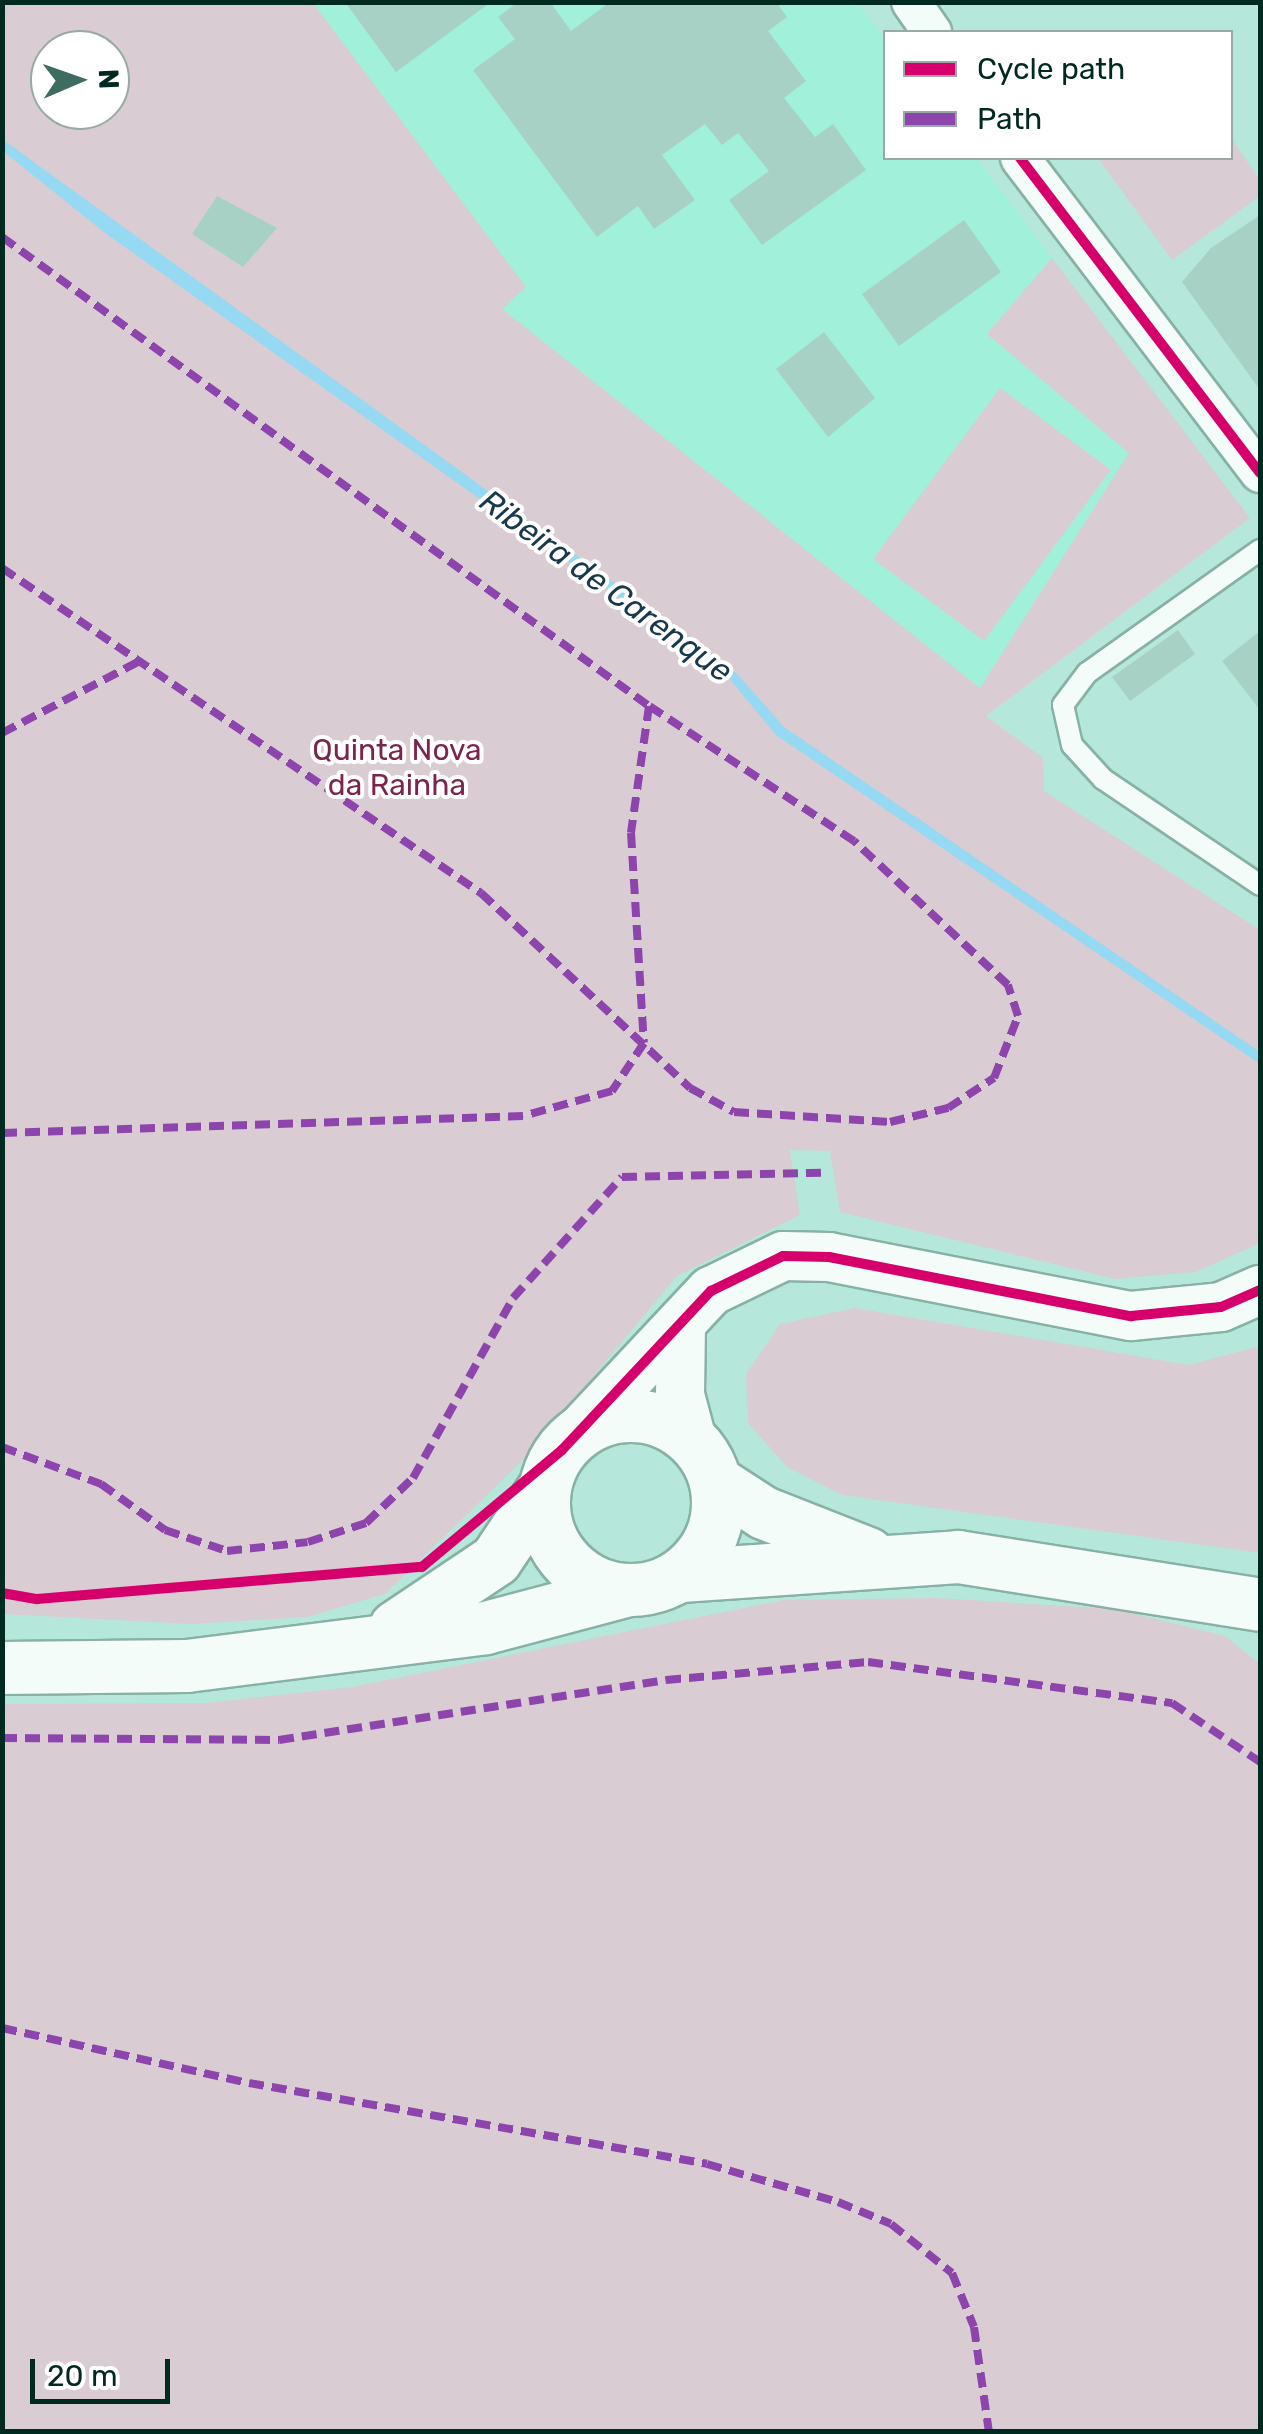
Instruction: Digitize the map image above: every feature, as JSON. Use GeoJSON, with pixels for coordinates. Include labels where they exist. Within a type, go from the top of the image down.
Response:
{"type":"FeatureCollection","features":[{"type":"Feature","properties":{"kind":"main road"},"geometry":{"type":"LineString","coordinates":[[381,1635],[496,1560],[553,1468],[624,1416],[704,1461],[764,1513],[879,1558]]}},
{"type":"Feature","properties":{"kind":"main road"},"geometry":{"type":"LineString","coordinates":[[681,1576],[709,1544],[704,1461]]}},
{"type":"Feature","properties":{"kind":"main road"},"geometry":{"type":"LineString","coordinates":[[553,1468],[544,1517],[563,1556],[596,1584],[625,1591]]}},
{"type":"Feature","properties":{"kind":"main road"},"geometry":{"type":"LineString","coordinates":[[2,1668],[187,1666],[381,1635],[486,1628],[681,1576],[879,1558],[1105,1574],[1250,1612]]}},
{"type":"Feature","properties":{"kind":"street"},"geometry":{"type":"LineString","coordinates":[[911,2],[931,30]]}},
{"type":"Feature","properties":{"kind":"street"},"geometry":{"type":"LineString","coordinates":[[1022,160],[1260,473]]}},
{"type":"Feature","properties":{"kind":"street"},"geometry":{"type":"LineString","coordinates":[[553,1468],[711,1291],[783,1256],[828,1256],[1131,1316],[1221,1307],[1260,1290]]}},
{"type":"Feature","properties":{"kind":"street"},"geometry":{"type":"LineString","coordinates":[[681,1324],[680,1395],[704,1461]]}},
{"type":"Feature","properties":{"kind":"lane"},"geometry":{"type":"LineString","coordinates":[[1260,550],[1087,673],[1062,705],[1072,745],[1103,779],[1260,885]]}},
{"type":"Feature","properties":{"kind":"shaded area"},"geometry":{"type":"Polygon","coordinates":[[[171,3],[858,3],[883,36],[883,160],[978,160],[1250,518],[986,715],[136,79],[171,3]]]}},
{"type":"Feature","properties":{"kind":"green space","name":"Quinta Nova da Rainha"},"geometry":{"type":"Polygon","coordinates":[[[3,3],[313,3],[526,287],[502,309],[980,688],[1129,453],[987,334],[1052,258],[1250,518],[986,716],[1043,758],[1044,791],[1260,930],[1260,1243],[1196,1272],[1115,1279],[840,1212],[830,1151],[790,1150],[800,1215],[677,1276],[524,1459],[385,1594],[307,1617],[191,1624],[3,1614],[3,3]]]}},
{"type":"Feature","properties":{"kind":"green space"},"geometry":{"type":"Polygon","coordinates":[[[1233,141],[1260,180],[1260,196],[1172,260],[1099,160],[1233,160],[1233,141]]]}},
{"type":"Feature","properties":{"kind":"green space"},"geometry":{"type":"Polygon","coordinates":[[[1000,388],[1111,470],[984,641],[873,559],[1000,388]]]}},
{"type":"Feature","properties":{"kind":"green space"},"geometry":{"type":"Polygon","coordinates":[[[855,1308],[1189,1365],[1260,1346],[1260,1553],[842,1495],[787,1467],[748,1423],[746,1374],[780,1324],[855,1308]]]}},
{"type":"Feature","properties":{"kind":"green space"},"geometry":{"type":"Polygon","coordinates":[[[937,1598],[1115,1609],[1225,1636],[1260,1664],[1260,2431],[3,2431],[3,1704],[205,1703],[352,1687],[784,1600],[937,1598]]]}},
{"type":"Feature","properties":{"kind":"water","name":"Ribeira de Carenque"},"geometry":{"type":"Polygon","coordinates":[[[2,139],[731,667],[784,727],[1260,1052],[1260,1064],[776,735],[724,672],[105,233],[3,151],[2,139]]]}},
{"type":"Feature","properties":{"kind":"building"},"geometry":{"type":"Polygon","coordinates":[[[345,2],[491,2],[396,72],[345,2]]]}},
{"type":"Feature","properties":{"kind":"building"},"geometry":{"type":"Polygon","coordinates":[[[518,2],[550,2],[571,31],[610,2],[776,2],[787,17],[768,31],[806,81],[784,98],[815,137],[833,124],[866,170],[762,245],[729,200],[769,171],[738,133],[722,145],[705,124],[662,155],[695,200],[654,229],[638,206],[597,237],[473,70],[515,39],[498,17],[518,2]]]}},
{"type":"Feature","properties":{"kind":"building"},"geometry":{"type":"Polygon","coordinates":[[[217,196],[277,228],[243,267],[192,234],[217,196]]]}},
{"type":"Feature","properties":{"kind":"building"},"geometry":{"type":"Polygon","coordinates":[[[1260,215],[1260,390],[1182,282],[1211,248],[1260,215]]]}},
{"type":"Feature","properties":{"kind":"building"},"geometry":{"type":"Polygon","coordinates":[[[964,220],[1001,272],[899,346],[862,294],[964,220]]]}},
{"type":"Feature","properties":{"kind":"building"},"geometry":{"type":"Polygon","coordinates":[[[824,332],[875,398],[828,437],[776,369],[824,332]]]}},
{"type":"Feature","properties":{"kind":"building"},"geometry":{"type":"Polygon","coordinates":[[[1178,630],[1195,654],[1130,701],[1112,677],[1178,630]]]}},
{"type":"Feature","properties":{"kind":"building"},"geometry":{"type":"Polygon","coordinates":[[[1260,631],[1260,710],[1222,661],[1260,631]]]}},
{"type":"Feature","properties":{"kind":"marked path"},"geometry":{"type":"LineString","coordinates":[[2,237],[649,706],[631,833],[644,1043],[612,1091],[523,1116],[2,1133]]}},
{"type":"Feature","properties":{"kind":"marked path"},"geometry":{"type":"LineString","coordinates":[[2,568],[481,893],[690,1088],[734,1112],[890,1122],[948,1108],[994,1078],[1018,1016],[1008,985],[854,841],[649,706]]}},
{"type":"Feature","properties":{"kind":"marked path"},"geometry":{"type":"LineString","coordinates":[[2,733],[138,662]]}},
{"type":"Feature","properties":{"kind":"marked path"},"geometry":{"type":"LineString","coordinates":[[2,1447],[101,1484],[165,1530],[227,1551],[308,1542],[366,1523],[413,1478],[513,1298],[622,1177],[821,1173]]}},
{"type":"Feature","properties":{"kind":"marked path"},"geometry":{"type":"LineString","coordinates":[[2,1738],[279,1740],[666,1680],[868,1662],[1172,1703],[1260,1762]]}},
{"type":"Feature","properties":{"kind":"marked path"},"geometry":{"type":"LineString","coordinates":[[2,2028],[249,2083],[707,2164],[838,2202],[891,2224],[952,2273],[974,2327],[989,2432]]}},
{"type":"Feature","properties":{"kind":"cycle path"},"geometry":{"type":"LineString","coordinates":[[1022,160],[1260,473]]}},
{"type":"Feature","properties":{"kind":"cycle path"},"geometry":{"type":"LineString","coordinates":[[2,1593],[37,1599],[422,1567],[562,1450],[711,1291],[783,1256],[829,1257],[1131,1316],[1221,1307],[1260,1290]]}}]}
